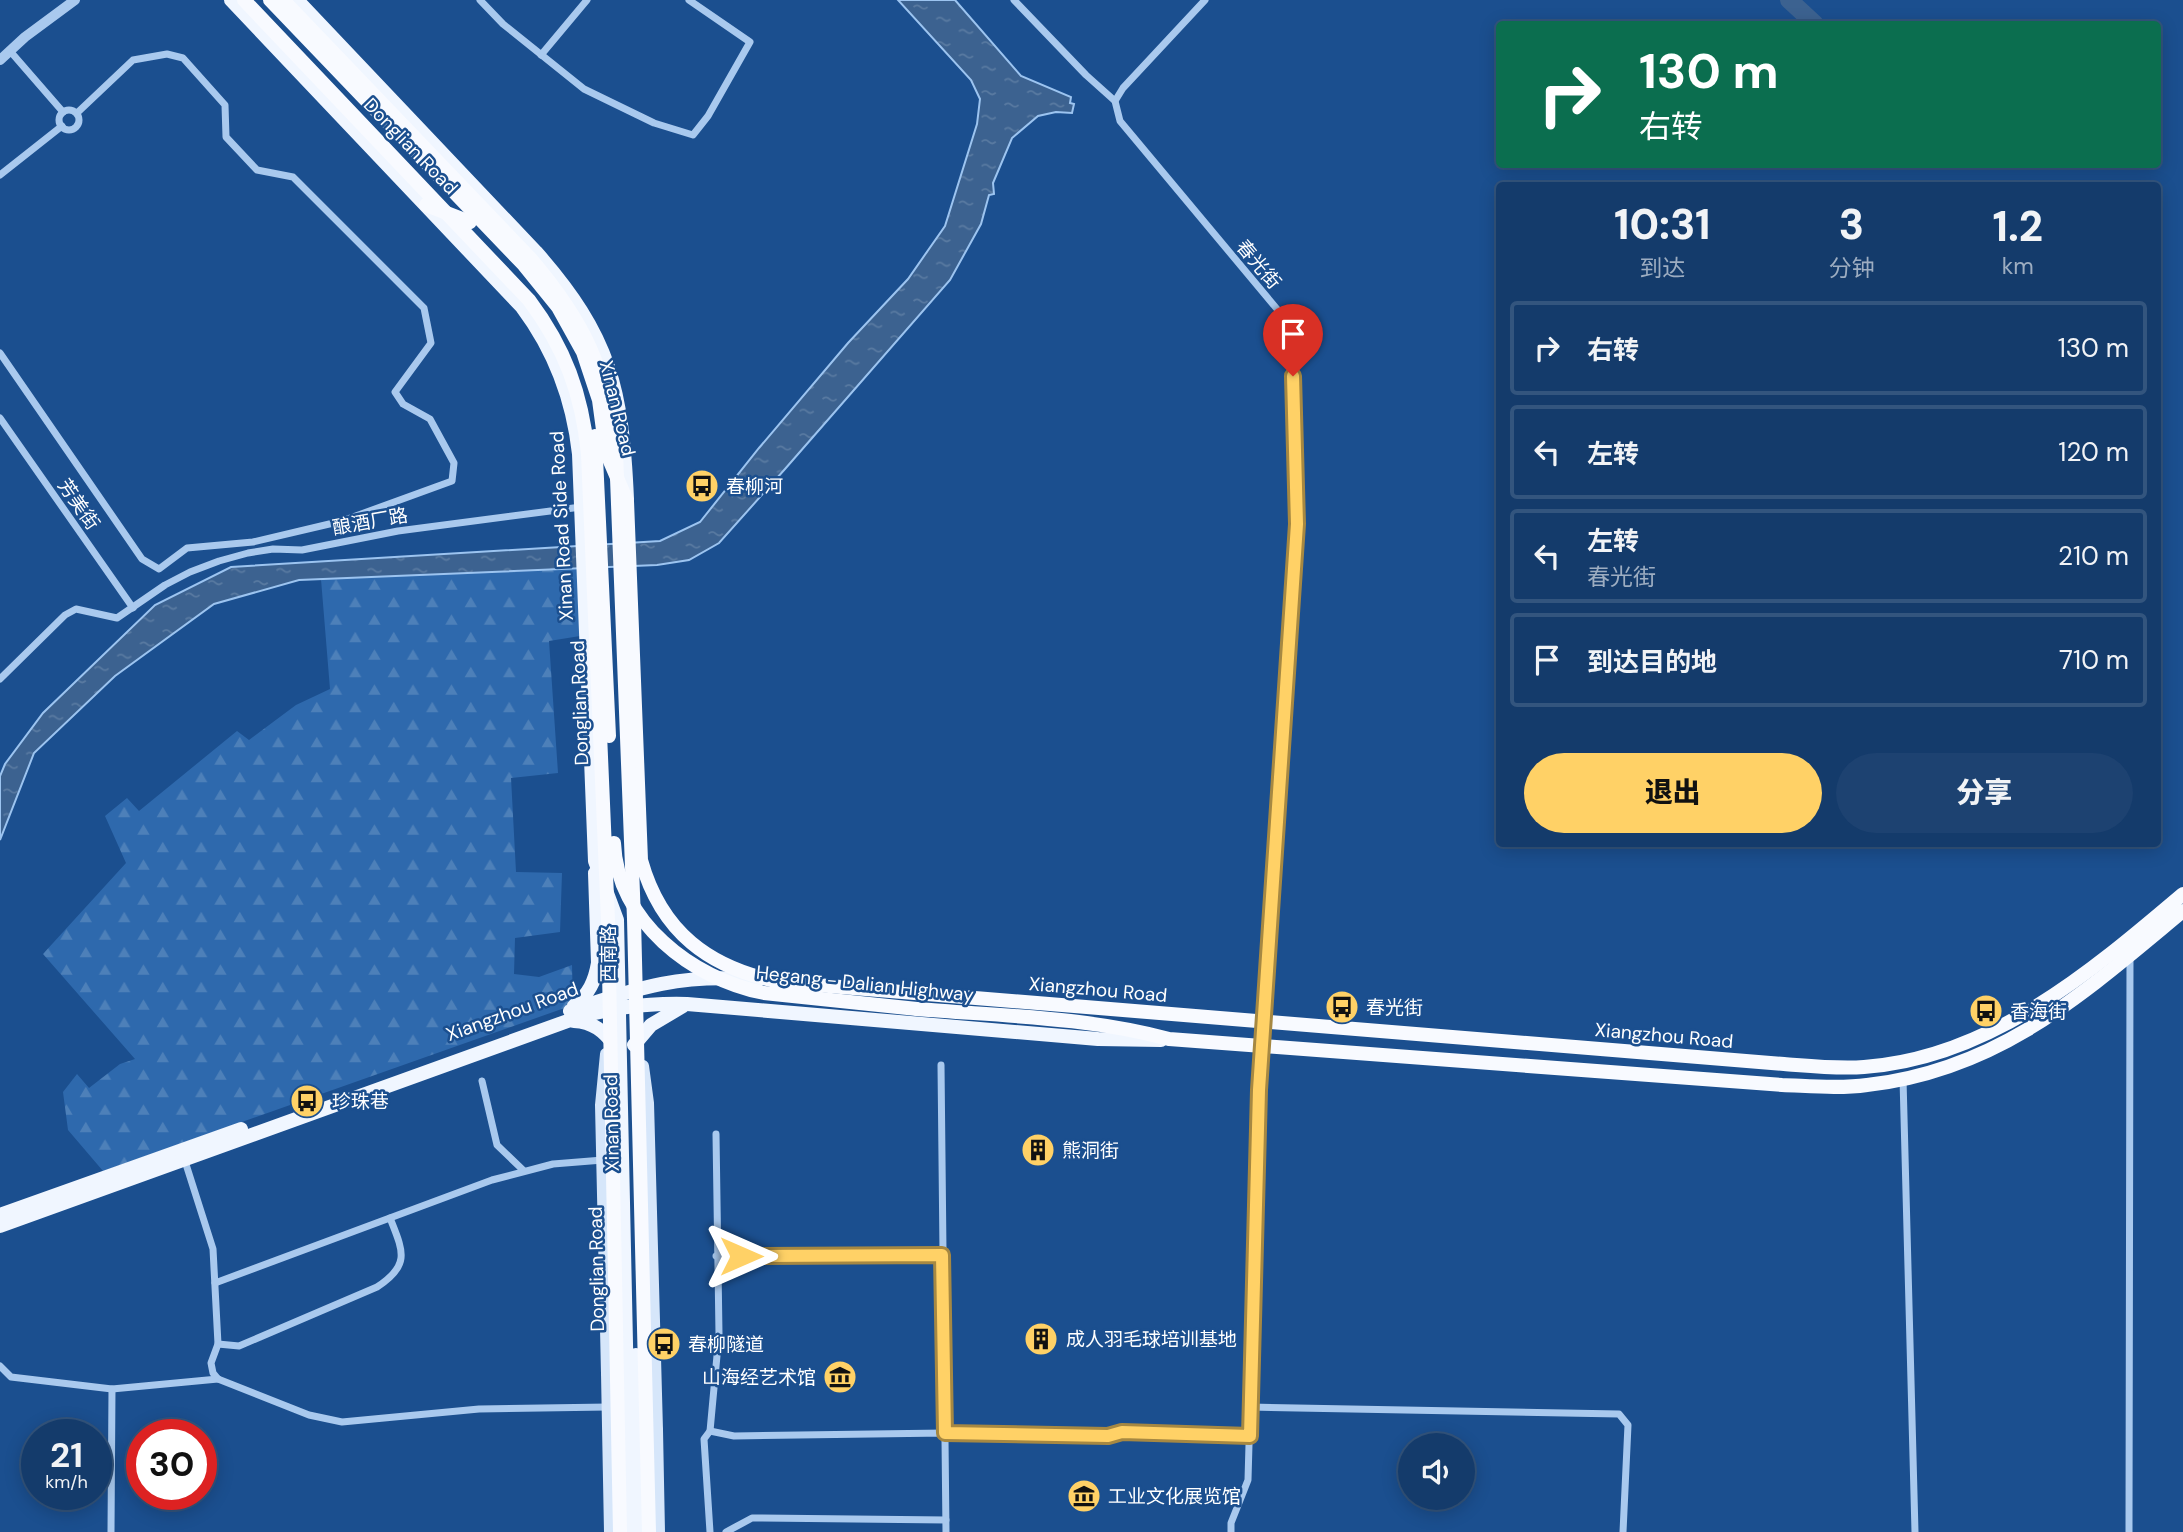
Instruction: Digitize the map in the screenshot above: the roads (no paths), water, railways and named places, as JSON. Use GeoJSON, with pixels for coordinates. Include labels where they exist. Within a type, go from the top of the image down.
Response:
{"type":"FeatureCollection","features":[{"type":"Feature","properties":{"kind":"highway","name":"Donglian Road"},"geometry":{"type":"LineString","coordinates":[[244,0],[529,300],[555,338],[575,383],[586,428],[588,454],[608,920],[623,1006],[649,1532]]}},
{"type":"Feature","properties":{"kind":"highway","name":"Xinan Road"},"geometry":{"type":"LineString","coordinates":[[257,0],[537,294],[552,313],[575,356],[584,379],[594,427],[609,736]]}},
{"type":"Feature","properties":{"kind":"highway","name":"Xinan Road"},"geometry":{"type":"LineString","coordinates":[[270,0],[524,265],[558,307],[577,340],[599,400],[606,452],[627,501],[641,860]]}},
{"type":"Feature","properties":{"kind":"highway","name":"Donglian Road"},"geometry":{"type":"LineString","coordinates":[[284,0],[551,283],[579,324],[601,373],[608,399],[615,452],[623,1006],[620,1532]]}},
{"type":"Feature","properties":{"kind":"highway"},"geometry":{"type":"LineString","coordinates":[[426,205],[470,222]]}},
{"type":"Feature","properties":{"kind":"highway","name":"Hegang - Dalian Highway"},"geometry":{"type":"LineString","coordinates":[[609,736],[614,856],[617,871],[636,908],[654,932],[671,949],[709,976],[744,989],[782,995],[1099,1024],[1169,1039]]}},
{"type":"Feature","properties":{"kind":"highway"},"geometry":{"type":"LineString","coordinates":[[594,861],[641,860]]}},
{"type":"Feature","properties":{"kind":"highway","name":"Hegang - Dalian Highway"},"geometry":{"type":"LineString","coordinates":[[641,860],[660,906],[697,947],[732,969],[753,977],[780,982]]}},
{"type":"Feature","properties":{"kind":"highway","name":"Xiangzhou Road"},"geometry":{"type":"LineString","coordinates":[[780,982],[1784,1064],[1864,1067],[1918,1058],[1985,1035],[2049,999],[2183,894]]}},
{"type":"Feature","properties":{"kind":"highway","name":"Xiangzhou Road"},"geometry":{"type":"LineString","coordinates":[[1169,1039],[1782,1085],[1866,1086],[1957,1065],[2026,1032],[2089,989],[2183,911]]}},
{"type":"Feature","properties":{"kind":"main road","name":"Xinan Road Side Road"},"geometry":{"type":"LineString","coordinates":[[231,0],[522,307],[546,343],[565,386],[576,430],[581,507],[594,861],[622,920],[623,1006]]}},
{"type":"Feature","properties":{"kind":"main road"},"geometry":{"type":"LineString","coordinates":[[296,0],[537,252],[573,297],[600,345],[617,397],[625,451],[627,501]]}},
{"type":"Feature","properties":{"kind":"main road","name":"西南路"},"geometry":{"type":"LineString","coordinates":[[622,920],[641,860]]}},
{"type":"Feature","properties":{"kind":"main road"},"geometry":{"type":"LineString","coordinates":[[594,861],[598,962],[596,974],[587,993],[567,1016],[601,1030],[625,1056]]}},
{"type":"Feature","properties":{"kind":"main road","name":"Xiangzhou Road"},"geometry":{"type":"LineString","coordinates":[[623,1006],[679,979],[729,977],[780,982]]}},
{"type":"Feature","properties":{"kind":"main road","name":"Xiangzhou Road"},"geometry":{"type":"LineString","coordinates":[[0,1226],[183,1155],[567,1016],[623,1006],[687,1004],[1098,1039],[1169,1039]]}},
{"type":"Feature","properties":{"kind":"main road"},"geometry":{"type":"LineString","coordinates":[[622,1159],[625,1056],[651,1025],[687,1004]]}},
{"type":"Feature","properties":{"kind":"main road","name":"Xinan Road"},"geometry":{"type":"LineString","coordinates":[[623,1006],[640,1532]]}},
{"type":"Feature","properties":{"kind":"main road"},"geometry":{"type":"LineString","coordinates":[[610,1532],[601,1105],[623,1006]]}},
{"type":"Feature","properties":{"kind":"main road"},"geometry":{"type":"LineString","coordinates":[[623,1006],[648,1103],[659,1532]]}},
{"type":"Feature","properties":{"kind":"main road","name":"Xiangzhou Road"},"geometry":{"type":"LineString","coordinates":[[0,1215],[183,1155]]}},
{"type":"Feature","properties":{"kind":"main road","name":"Xinan Road"},"geometry":{"type":"LineString","coordinates":[[622,1159],[630,1532]]}},
{"type":"Feature","properties":{"kind":"main road"},"geometry":{"type":"LineString","coordinates":[[638,1467],[657,1434]]}},
{"type":"Feature","properties":{"kind":"street"},"geometry":{"type":"LineString","coordinates":[[0,60],[33,30],[75,0]]}},
{"type":"Feature","properties":{"kind":"street"},"geometry":{"type":"LineString","coordinates":[[480,0],[503,24],[584,89],[654,123],[693,135],[708,116],[750,42],[689,0]]}},
{"type":"Feature","properties":{"kind":"street"},"geometry":{"type":"LineString","coordinates":[[541,55],[587,0]]}},
{"type":"Feature","properties":{"kind":"street"},"geometry":{"type":"LineString","coordinates":[[1014,0],[1086,75],[1115,101],[1123,88],[1205,0]]}},
{"type":"Feature","properties":{"kind":"street"},"geometry":{"type":"LineString","coordinates":[[10,51],[63,112]]}},
{"type":"Feature","properties":{"kind":"street"},"geometry":{"type":"LineString","coordinates":[[0,353],[142,559],[159,569],[187,548],[253,542],[342,521],[452,481],[454,463],[430,419],[403,404],[395,392],[431,343],[424,308],[293,177],[257,170],[226,137],[225,105],[184,58],[167,54],[132,60],[77,113]]}},
{"type":"Feature","properties":{"kind":"street","name":"春光街"},"geometry":{"type":"LineString","coordinates":[[1115,101],[1120,121],[1292,327],[1297,524],[1263,1022],[1248,1480],[1231,1522],[1231,1532]]}},
{"type":"Feature","properties":{"kind":"street"},"geometry":{"type":"LineString","coordinates":[[69,109],[77,113],[80,120],[75,128],[68,130],[62,126],[59,117],[63,112],[69,109]]}},
{"type":"Feature","properties":{"kind":"street"},"geometry":{"type":"LineString","coordinates":[[0,175],[62,126]]}},
{"type":"Feature","properties":{"kind":"street","name":"芳美街"},"geometry":{"type":"LineString","coordinates":[[0,418],[133,608]]}},
{"type":"Feature","properties":{"kind":"street","name":"酿酒厂路"},"geometry":{"type":"LineString","coordinates":[[133,608],[190,572],[248,553],[273,549],[302,550],[385,533],[627,501]]}},
{"type":"Feature","properties":{"kind":"street"},"geometry":{"type":"LineString","coordinates":[[0,679],[65,615],[76,609],[117,618],[133,608]]}},
{"type":"Feature","properties":{"kind":"street"},"geometry":{"type":"LineString","coordinates":[[2129,1532],[2130,937]]}},
{"type":"Feature","properties":{"kind":"street"},"geometry":{"type":"LineString","coordinates":[[941,1065],[946,1532]]}},
{"type":"Feature","properties":{"kind":"street"},"geometry":{"type":"LineString","coordinates":[[1903,1079],[1915,1532]]}},
{"type":"Feature","properties":{"kind":"street"},"geometry":{"type":"LineString","coordinates":[[482,1081],[496,1145],[523,1170]]}},
{"type":"Feature","properties":{"kind":"street"},"geometry":{"type":"LineString","coordinates":[[710,1532],[704,1439],[710,1431],[719,1334],[716,1134]]}},
{"type":"Feature","properties":{"kind":"street"},"geometry":{"type":"LineString","coordinates":[[183,1155],[213,1249],[218,1344],[211,1363],[213,1373],[218,1379]]}},
{"type":"Feature","properties":{"kind":"street"},"geometry":{"type":"LineString","coordinates":[[215,1283],[523,1170],[581,1160],[622,1159]]}},
{"type":"Feature","properties":{"kind":"street"},"geometry":{"type":"LineString","coordinates":[[218,1344],[239,1346],[377,1287],[391,1278],[400,1266],[402,1255],[390,1218]]}},
{"type":"Feature","properties":{"kind":"street"},"geometry":{"type":"LineString","coordinates":[[716,1256],[942,1255]]}},
{"type":"Feature","properties":{"kind":"street"},"geometry":{"type":"LineString","coordinates":[[0,1366],[11,1377],[112,1389],[218,1379],[309,1415],[342,1422],[479,1409],[608,1407]]}},
{"type":"Feature","properties":{"kind":"street"},"geometry":{"type":"LineString","coordinates":[[111,1532],[112,1389]]}},
{"type":"Feature","properties":{"kind":"street"},"geometry":{"type":"LineString","coordinates":[[1250,1407],[1619,1414],[1628,1425],[1623,1532]]}},
{"type":"Feature","properties":{"kind":"street"},"geometry":{"type":"LineString","coordinates":[[710,1431],[734,1436],[945,1433],[1108,1436],[1122,1432],[1250,1436]]}},
{"type":"Feature","properties":{"kind":"street"},"geometry":{"type":"LineString","coordinates":[[726,1532],[752,1518],[946,1520]]}},
{"type":"Feature","properties":{"kind":"water","name":"春柳河"},"geometry":{"type":"Polygon","coordinates":[[[898,0],[955,0],[1021,76],[1071,97],[1070,103],[1074,104],[1072,113],[1056,112],[1038,116],[1012,138],[993,183],[994,194],[989,195],[981,224],[950,280],[719,543],[689,560],[657,565],[299,580],[214,604],[115,676],[34,753],[0,840],[0,776],[5,764],[43,713],[155,605],[231,567],[660,541],[700,522],[848,343],[908,279],[945,226],[977,124],[980,99],[971,80],[898,0]]]}},
{"type":"Feature","properties":{"kind":"waterway"},"geometry":{"type":"LineString","coordinates":[[1789,0],[1812,21]]}},
{"type":"Feature","properties":{"kind":"place","name":"春柳河"},"geometry":{"type":"Point","coordinates":[702,486]}},
{"type":"Feature","properties":{"kind":"place","name":"春光街"},"geometry":{"type":"Point","coordinates":[1342,1007]}},
{"type":"Feature","properties":{"kind":"place","name":"香海街"},"geometry":{"type":"Point","coordinates":[1986,1011]}},
{"type":"Feature","properties":{"kind":"place","name":"珍珠巷"},"geometry":{"type":"Point","coordinates":[307,1101]}},
{"type":"Feature","properties":{"kind":"place","name":"熊洞街"},"geometry":{"type":"Point","coordinates":[1038,1150]}},
{"type":"Feature","properties":{"kind":"place","name":"成人羽毛球培训基地"},"geometry":{"type":"Point","coordinates":[1041,1339]}},
{"type":"Feature","properties":{"kind":"place","name":"春柳隧道"},"geometry":{"type":"Point","coordinates":[664,1344]}},
{"type":"Feature","properties":{"kind":"place","name":"山海经艺术馆"},"geometry":{"type":"Point","coordinates":[840,1377]}},
{"type":"Feature","properties":{"kind":"place","name":"工业文化展览馆"},"geometry":{"type":"Point","coordinates":[1084,1496]}}]}
